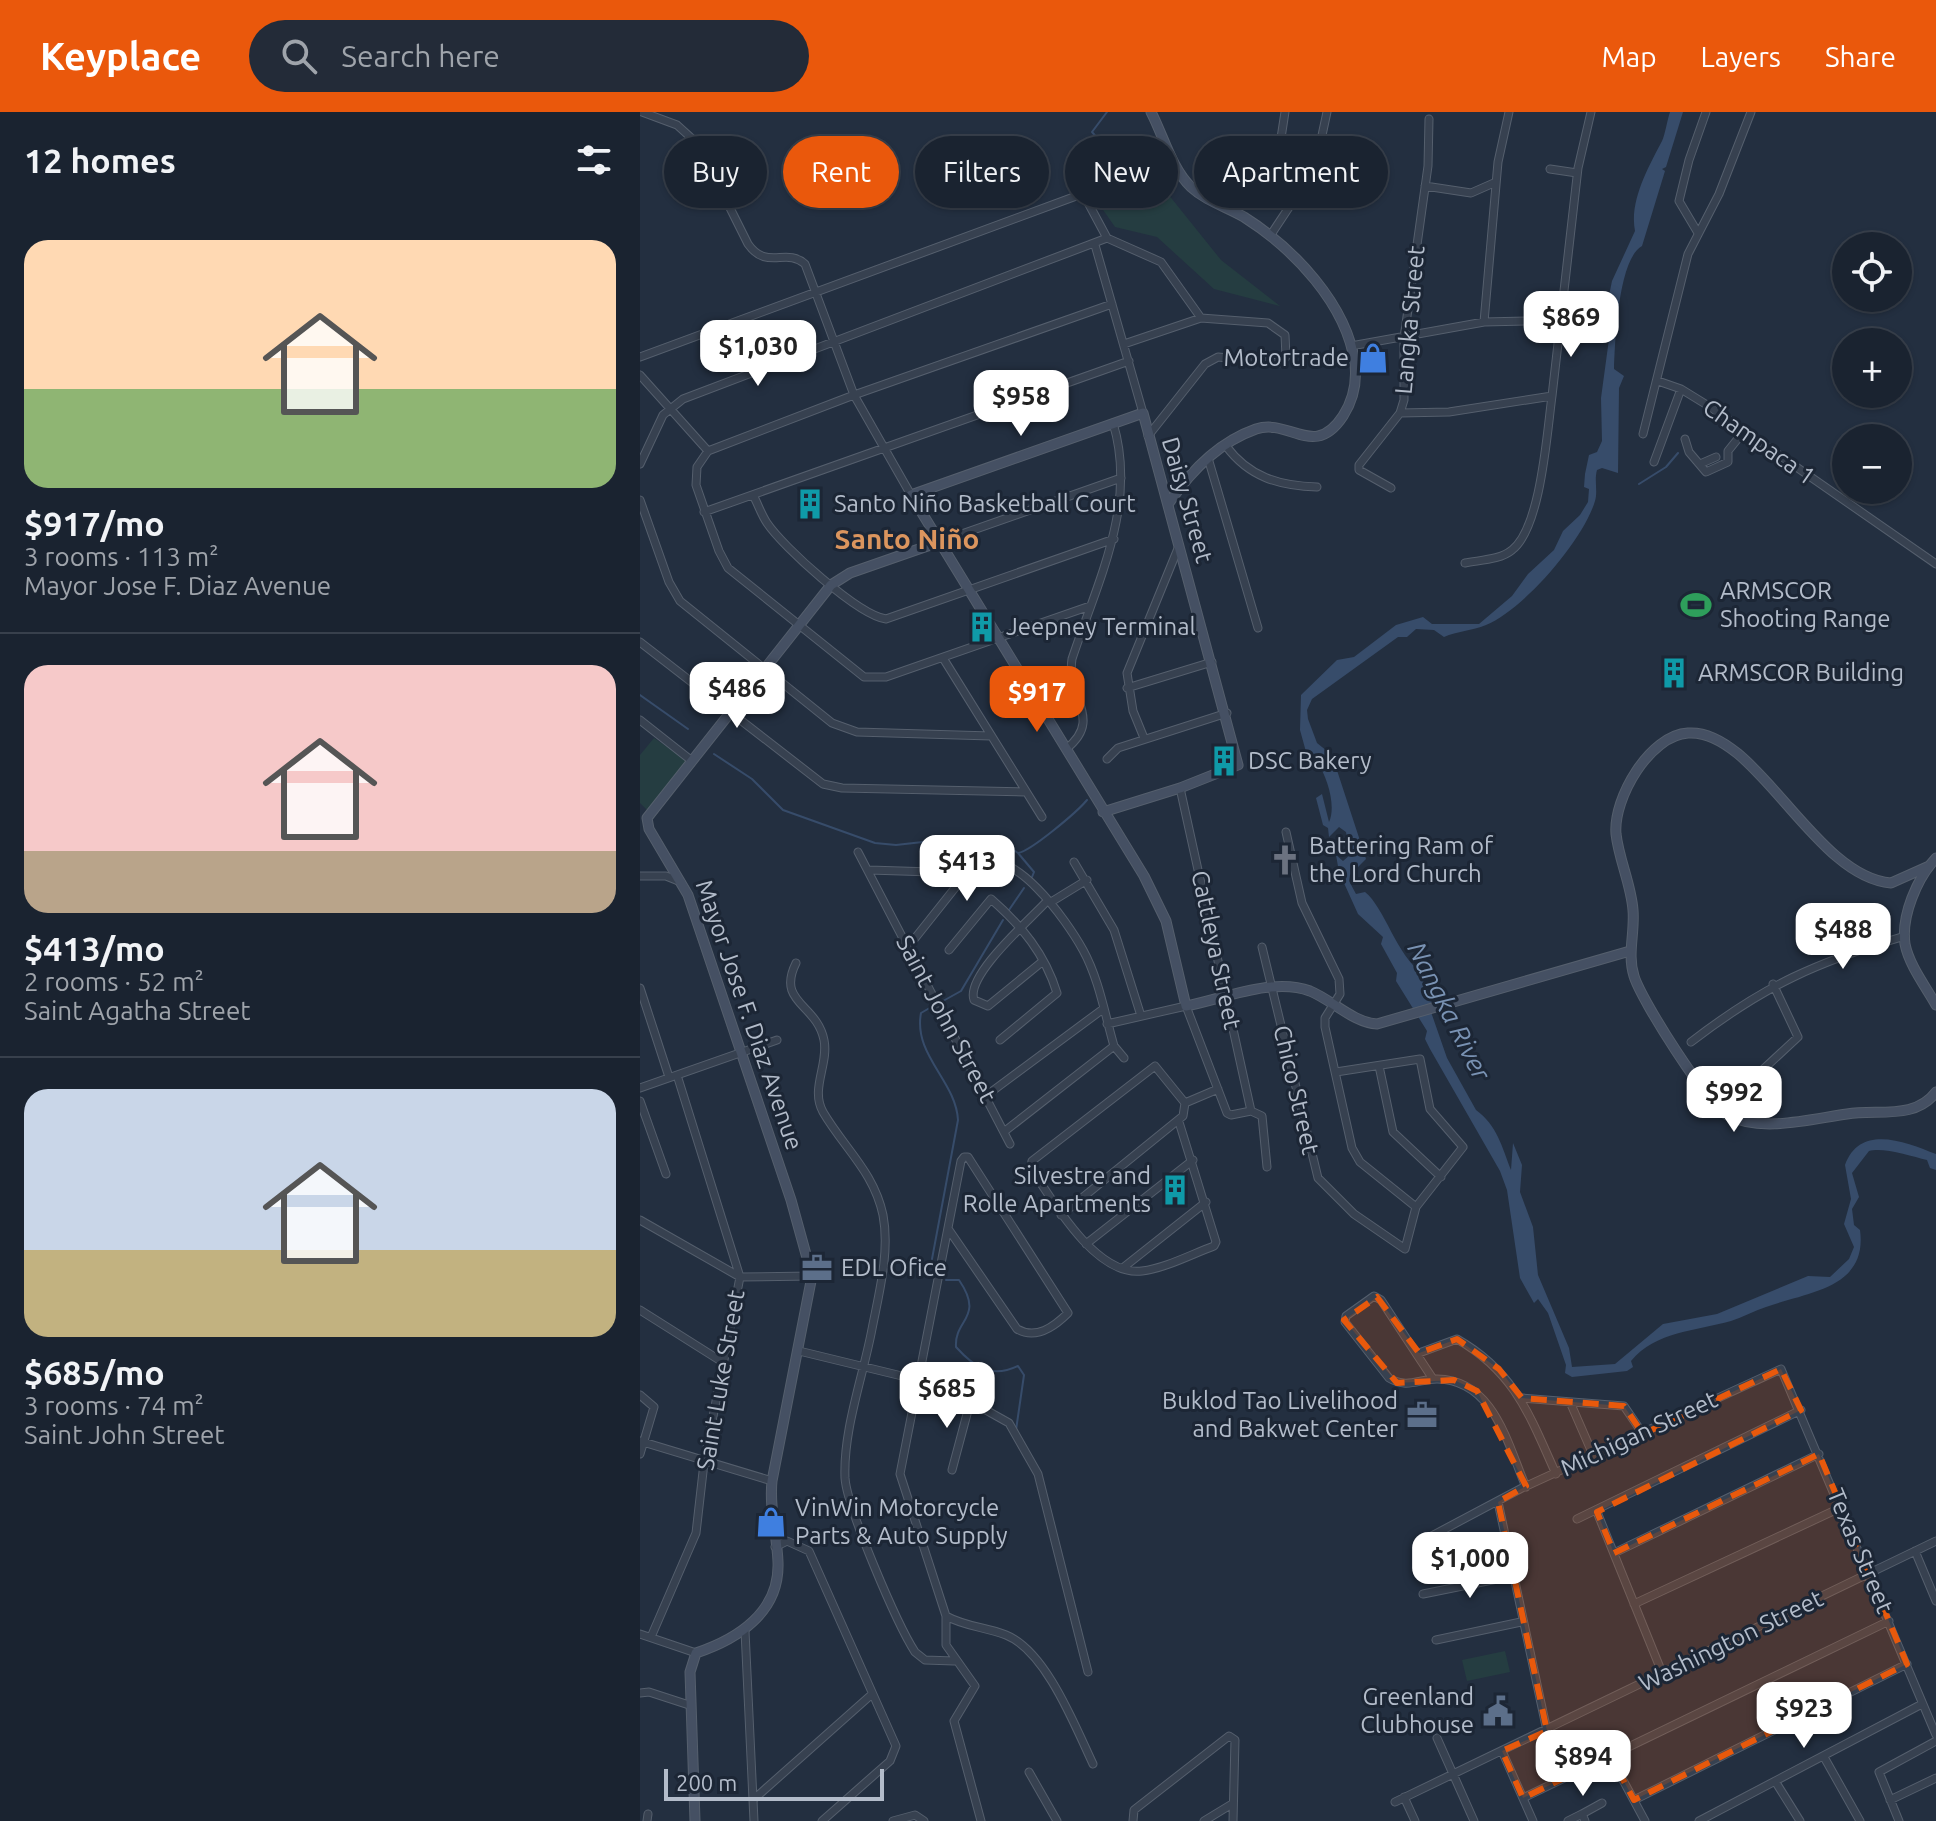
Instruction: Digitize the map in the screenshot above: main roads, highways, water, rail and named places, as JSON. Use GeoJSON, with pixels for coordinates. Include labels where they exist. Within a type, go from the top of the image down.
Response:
{"type":"FeatureCollection","features":[{"type":"Feature","properties":{"kind":"main road"},"geometry":{"type":"LineString","coordinates":[[1151,112],[1191,187],[1270,236],[1321,289],[1344,324],[1356,375],[1353,399],[1327,434],[1312,437],[1259,428],[1208,458],[1187,477],[1169,503]]}},
{"type":"Feature","properties":{"kind":"main road","name":"Daisy Street"},"geometry":{"type":"LineString","coordinates":[[939,542],[911,495],[1143,413],[1154,429],[1169,503],[1227,713],[1237,767],[1103,812]]}},
{"type":"Feature","properties":{"kind":"main road"},"geometry":{"type":"LineString","coordinates":[[939,542],[1144,876],[1166,921],[1186,1006],[1273,987],[1308,990],[1370,1024],[1397,1020],[1630,951]]}},
{"type":"Feature","properties":{"kind":"main road","name":"Mayor Jose F. Diaz Avenue"},"geometry":{"type":"LineString","coordinates":[[695,1821],[690,1672],[696,1653],[745,1631],[770,1600],[777,1582],[769,1507],[812,1276],[791,1200],[683,883],[653,837],[643,815],[692,761],[831,585],[850,573],[939,542]]}},
{"type":"Feature","properties":{"kind":"main road"},"geometry":{"type":"LineString","coordinates":[[1932,862],[1891,883],[1864,876],[1833,852],[1731,749],[1714,737],[1685,733],[1670,738],[1651,754],[1619,811],[1616,835],[1633,908],[1630,951],[1633,974],[1650,1010],[1718,1109],[1729,1116],[1774,1123],[1865,1111],[1912,1110],[1936,1092]]}},
{"type":"Feature","properties":{"kind":"main road"},"geometry":{"type":"LineString","coordinates":[[1932,862],[1913,898],[1905,936],[1912,961],[1936,1005]]}},
{"type":"Feature","properties":{"kind":"water"},"geometry":{"type":"Polygon","coordinates":[[[1670,112],[1683,112],[1666,167],[1662,169],[1665,171],[1642,246],[1628,267],[1619,303],[1614,369],[1624,376],[1619,388],[1618,473],[1602,468],[1597,470],[1595,501],[1578,535],[1550,572],[1517,605],[1501,617],[1475,629],[1444,637],[1434,630],[1416,629],[1407,637],[1398,637],[1312,699],[1307,710],[1308,719],[1317,743],[1332,755],[1366,859],[1350,875],[1349,881],[1356,894],[1365,892],[1372,899],[1405,955],[1423,974],[1420,976],[1435,1000],[1430,1005],[1431,1012],[1447,1058],[1476,1110],[1494,1130],[1511,1170],[1513,1143],[1522,1165],[1520,1192],[1533,1227],[1538,1275],[1569,1348],[1572,1367],[1615,1364],[1663,1324],[1717,1314],[1808,1276],[1830,1277],[1849,1259],[1854,1247],[1844,1224],[1851,1199],[1845,1165],[1861,1144],[1885,1139],[1911,1145],[1936,1154],[1936,1170],[1930,1168],[1927,1160],[1889,1151],[1869,1151],[1852,1173],[1859,1197],[1852,1209],[1854,1225],[1860,1230],[1860,1250],[1845,1276],[1816,1292],[1731,1321],[1664,1338],[1641,1351],[1631,1361],[1633,1367],[1627,1371],[1572,1377],[1565,1373],[1566,1365],[1548,1313],[1538,1299],[1534,1303],[1520,1278],[1507,1190],[1500,1171],[1430,1049],[1425,1039],[1427,1031],[1396,981],[1397,973],[1381,944],[1383,937],[1358,914],[1339,872],[1336,855],[1343,861],[1350,855],[1346,832],[1339,827],[1329,837],[1328,828],[1323,825],[1316,798],[1322,794],[1329,822],[1331,798],[1318,764],[1314,758],[1308,759],[1300,730],[1301,695],[1337,660],[1354,657],[1396,625],[1423,617],[1432,624],[1479,624],[1512,596],[1528,574],[1554,550],[1563,531],[1580,515],[1588,502],[1589,489],[1584,487],[1589,455],[1597,452],[1602,441],[1601,398],[1609,339],[1607,305],[1612,281],[1635,231],[1637,196],[1663,138],[1670,112]]]}},
{"type":"Feature","properties":{"kind":"waterway"},"geometry":{"type":"LineString","coordinates":[[1095,136],[1092,132],[1107,112]]}},
{"type":"Feature","properties":{"kind":"waterway"},"geometry":{"type":"LineString","coordinates":[[1639,484],[1666,467],[1678,453]]}},
{"type":"Feature","properties":{"kind":"waterway"},"geometry":{"type":"LineString","coordinates":[[640,695],[688,729]]}},
{"type":"Feature","properties":{"kind":"waterway"},"geometry":{"type":"LineString","coordinates":[[714,754],[752,779],[783,810],[875,843],[896,845],[976,836],[1000,841],[1018,853]]}},
{"type":"Feature","properties":{"kind":"waterway"},"geometry":{"type":"LineString","coordinates":[[1032,877],[1034,872],[1018,853],[1043,839],[1087,800]]}},
{"type":"Feature","properties":{"kind":"waterway"},"geometry":{"type":"LineString","coordinates":[[1009,910],[1024,888]]}},
{"type":"Feature","properties":{"kind":"waterway"},"geometry":{"type":"LineString","coordinates":[[943,1001],[961,991],[1003,920]]}},
{"type":"Feature","properties":{"kind":"waterway"},"geometry":{"type":"LineString","coordinates":[[932,1259],[958,1120],[956,1106],[923,1042],[921,1013],[933,1006]]}},
{"type":"Feature","properties":{"kind":"waterway"},"geometry":{"type":"LineString","coordinates":[[946,1280],[959,1280],[969,1303],[956,1347],[984,1369],[999,1371],[1018,1366],[1024,1375],[1016,1430]]}},
{"type":"Feature","properties":{"kind":"place","name":"Motortrade"},"geometry":{"type":"Point","coordinates":[1373,358]}},
{"type":"Feature","properties":{"kind":"place","name":"Santo Niño Basketball Court"},"geometry":{"type":"Point","coordinates":[810,504]}},
{"type":"Feature","properties":{"kind":"place","name":"ARMSCOR Shooting Range"},"geometry":{"type":"Point","coordinates":[1696,605]}},
{"type":"Feature","properties":{"kind":"place","name":"Jeepney Terminal"},"geometry":{"type":"Point","coordinates":[982,627]}},
{"type":"Feature","properties":{"kind":"place","name":"ARMSCOR Building"},"geometry":{"type":"Point","coordinates":[1674,673]}},
{"type":"Feature","properties":{"kind":"place","name":"DSC Bakery"},"geometry":{"type":"Point","coordinates":[1224,761]}},
{"type":"Feature","properties":{"kind":"place","name":"Battering Ram of the Lord Church"},"geometry":{"type":"Point","coordinates":[1285,860]}},
{"type":"Feature","properties":{"kind":"place","name":"Silvestre and Rolle Apartments"},"geometry":{"type":"Point","coordinates":[1175,1190]}},
{"type":"Feature","properties":{"kind":"place","name":"EDL Ofice"},"geometry":{"type":"Point","coordinates":[817,1268]}},
{"type":"Feature","properties":{"kind":"place","name":"Buklod Tao Livelihood and Bakwet Center"},"geometry":{"type":"Point","coordinates":[1422,1415]}},
{"type":"Feature","properties":{"kind":"place","name":"VinWin Motorcycle Parts & Auto Supply"},"geometry":{"type":"Point","coordinates":[771,1522]}},
{"type":"Feature","properties":{"kind":"place","name":"Greenland Clubhouse"},"geometry":{"type":"Point","coordinates":[1498,1711]}},
{"type":"Feature","properties":{"kind":"district","name":"Santo Niño"},"geometry":{"type":"Point","coordinates":[907,539]}},
{"type":"Feature","properties":{"kind":"water label","name":"Nangka River"},"geometry":{"type":"Point","coordinates":[1449,1011]}}]}
